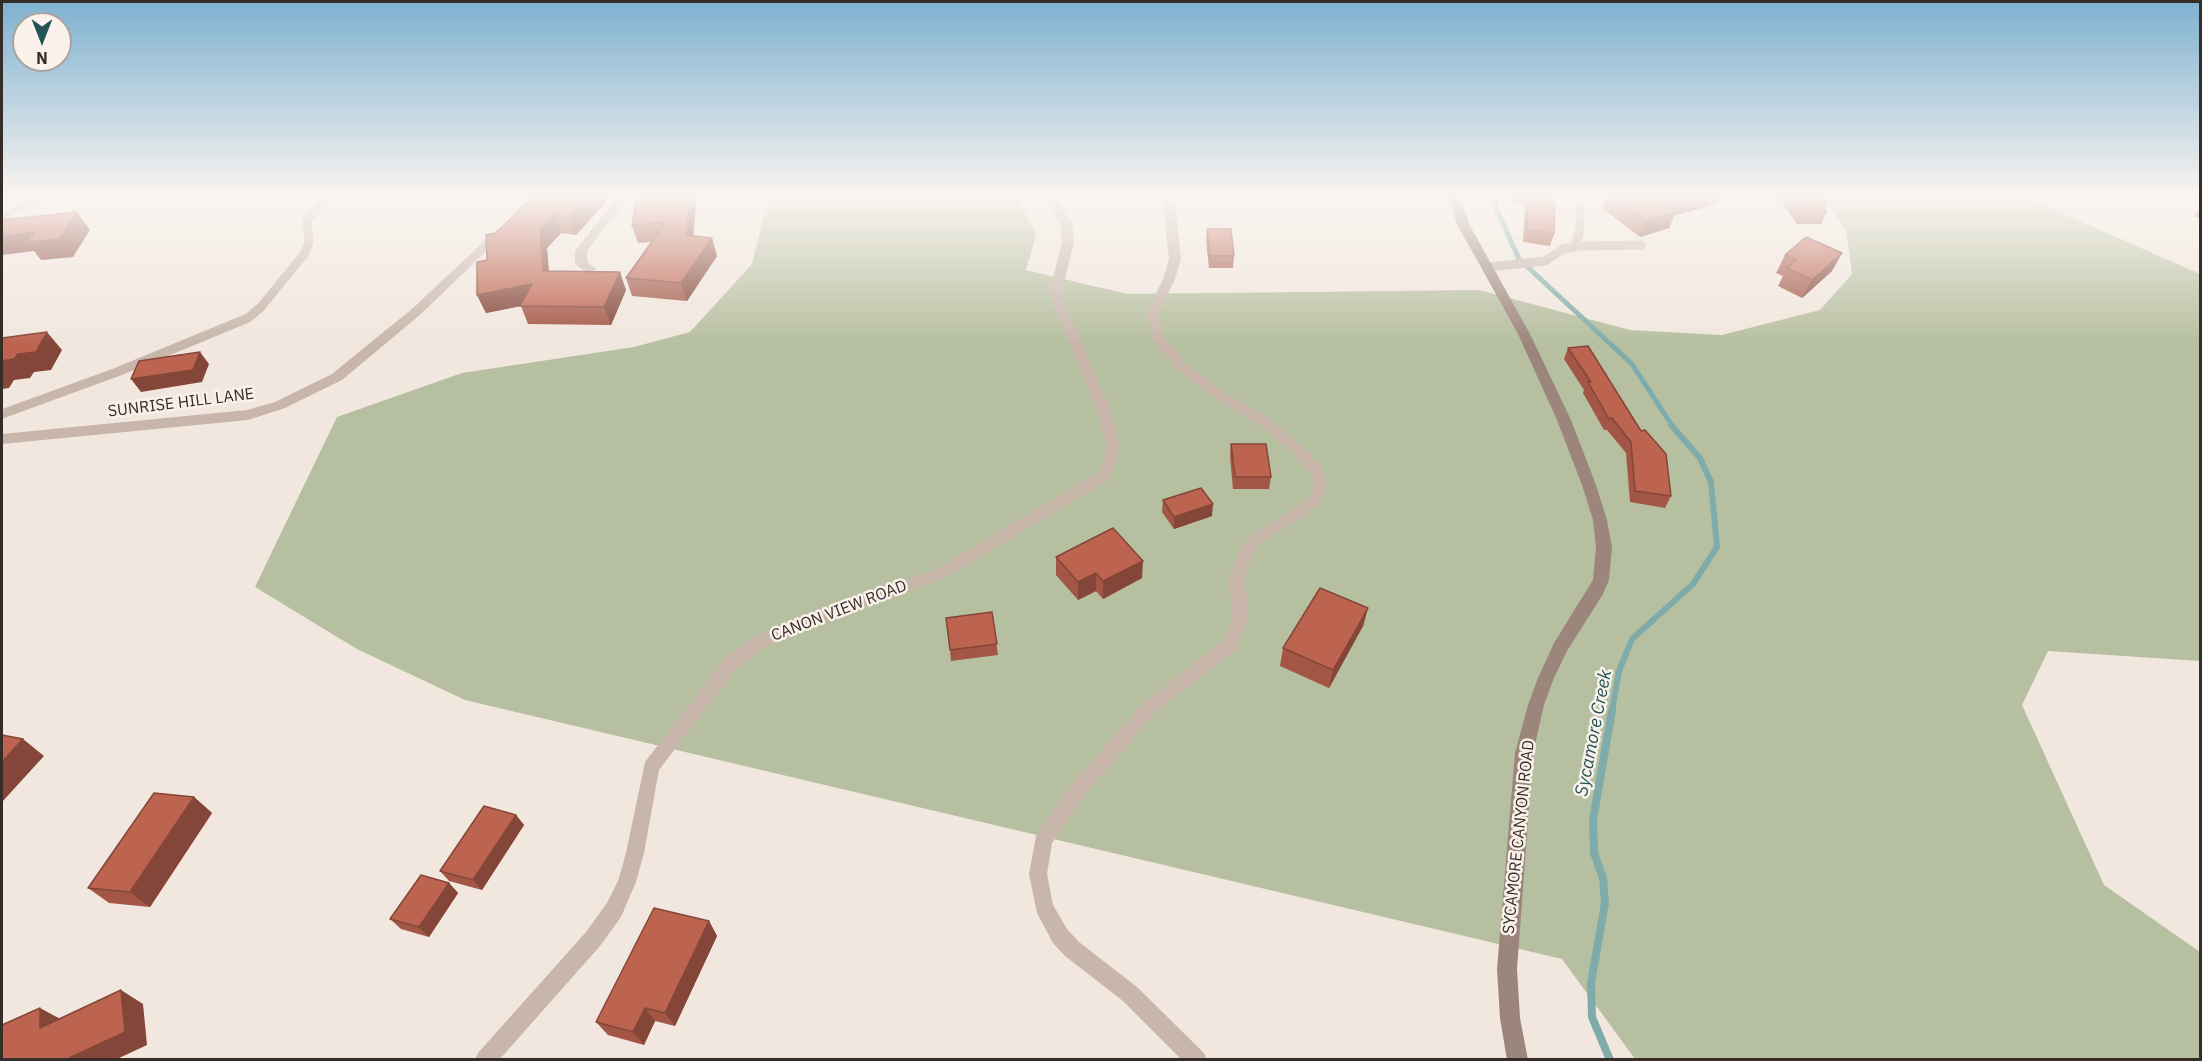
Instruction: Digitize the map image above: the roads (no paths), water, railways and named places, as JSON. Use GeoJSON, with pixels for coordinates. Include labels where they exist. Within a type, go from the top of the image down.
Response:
{"type":"FeatureCollection","features":[{"type":"Feature","properties":{"kind":"main road","name":"SYCAMORE CANYON ROAD"},"geometry":{"type":"LineString","coordinates":[[1479,245],[1495,267],[1564,420],[1589,485],[1600,520],[1604,547],[1601,580],[1560,648],[1546,678],[1536,705],[1524,753],[1507,969],[1510,1018],[1518,1059]]}},
{"type":"Feature","properties":{"kind":"street","name":"SUNRISE HILL LANE"},"geometry":{"type":"LineString","coordinates":[[2,439],[248,415],[280,405],[337,377],[417,311],[486,245]]}},
{"type":"Feature","properties":{"kind":"street"},"geometry":{"type":"LineString","coordinates":[[586,245],[581,251],[581,264],[590,269]]}},
{"type":"Feature","properties":{"kind":"street","name":"CANON VIEW ROAD"},"geometry":{"type":"LineString","coordinates":[[485,1059],[593,939],[614,910],[627,882],[635,853],[651,767],[731,663],[759,642],[814,618],[938,575],[1101,477],[1110,464],[1113,446],[1103,408],[1058,301],[1058,282],[1067,245]]}},
{"type":"Feature","properties":{"kind":"street"},"geometry":{"type":"LineString","coordinates":[[1173,245],[1175,259],[1153,312],[1157,337],[1181,366],[1219,394],[1262,420],[1296,448],[1317,471],[1320,487],[1314,502],[1258,538],[1245,552],[1237,576],[1240,617],[1230,645],[1149,708],[1079,789],[1050,828],[1043,842],[1038,874],[1044,907],[1060,936],[1072,949],[1130,994],[1197,1059]]}},
{"type":"Feature","properties":{"kind":"lane"},"geometry":{"type":"LineString","coordinates":[[2,414],[117,372],[248,318],[261,307],[305,253],[308,245]]}},
{"type":"Feature","properties":{"kind":"lane"},"geometry":{"type":"LineString","coordinates":[[1495,267],[1545,261],[1563,249],[1575,247],[1641,245]]}},
{"type":"Feature","properties":{"kind":"waterway","name":"Sycamore Creek"},"geometry":{"type":"LineString","coordinates":[[1512,245],[1519,259],[1632,364],[1673,427]]}},
{"type":"Feature","properties":{"kind":"waterway","name":"Sycamore Creek"},"geometry":{"type":"LineString","coordinates":[[1612,711],[1619,671],[1632,639],[1693,584],[1717,547],[1711,482],[1700,458],[1671,425]]}},
{"type":"Feature","properties":{"kind":"waterway","name":"Sycamore Creek"},"geometry":{"type":"LineString","coordinates":[[1610,1060],[1592,1017],[1591,983],[1605,903],[1603,878],[1594,853],[1593,820],[1612,710]]}}]}
